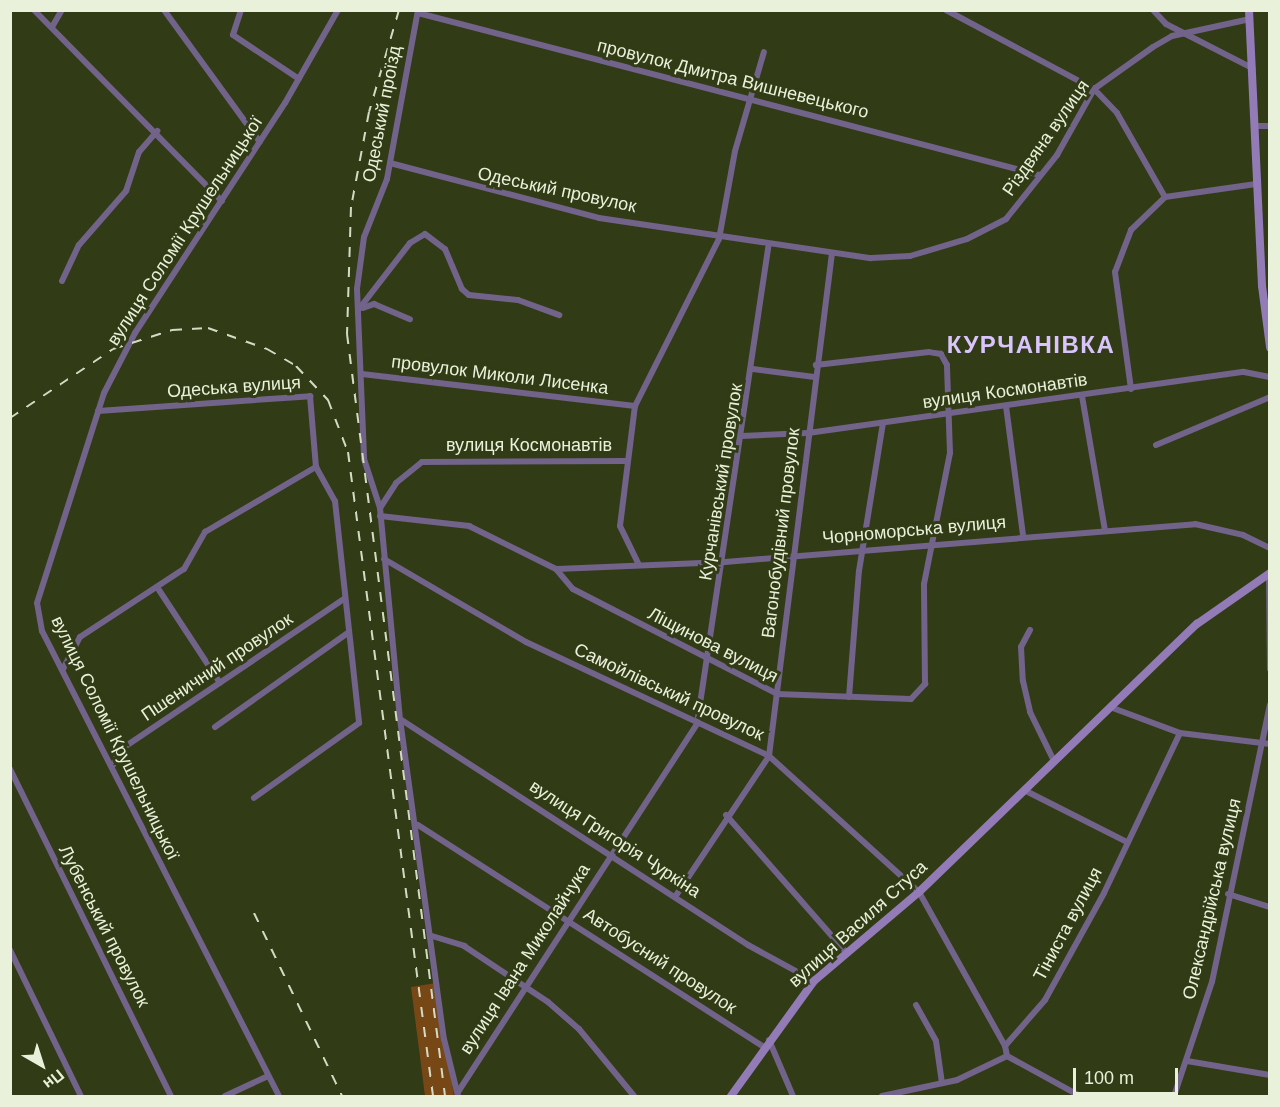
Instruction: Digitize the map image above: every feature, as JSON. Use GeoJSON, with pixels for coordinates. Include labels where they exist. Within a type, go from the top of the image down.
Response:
{"type":"FeatureCollection","features":[{"type":"Feature","properties":{"kind":"main road"},"geometry":{"type":"LineString","coordinates":[[1250,15],[1256,184],[1269,347]]}},
{"type":"Feature","properties":{"kind":"main road","name":"вулиця Василя Стуса"},"geometry":{"type":"LineString","coordinates":[[731,1096],[766,1043],[814,981],[919,892],[1197,624],[1269,574]]}},
{"type":"Feature","properties":{"kind":"street"},"geometry":{"type":"LineString","coordinates":[[34,10],[157,131],[222,201]]}},
{"type":"Feature","properties":{"kind":"street"},"geometry":{"type":"LineString","coordinates":[[52,27],[62,10]]}},
{"type":"Feature","properties":{"kind":"street"},"geometry":{"type":"LineString","coordinates":[[164,10],[260,142]]}},
{"type":"Feature","properties":{"kind":"street"},"geometry":{"type":"LineString","coordinates":[[241,10],[233,35],[299,79]]}},
{"type":"Feature","properties":{"kind":"street","name":"вулиця Соломії Крушельницької"},"geometry":{"type":"LineString","coordinates":[[279,1096],[113,765],[42,631],[38,603],[98,411],[135,333],[260,142],[338,10]]}},
{"type":"Feature","properties":{"kind":"street"},"geometry":{"type":"LineString","coordinates":[[946,10],[1094,89],[1117,113],[1164,197]]}},
{"type":"Feature","properties":{"kind":"street"},"geometry":{"type":"LineString","coordinates":[[1153,10],[1185,35],[1252,68]]}},
{"type":"Feature","properties":{"kind":"street","name":"провулок Дмитра Вишневецького"},"geometry":{"type":"LineString","coordinates":[[418,12],[1040,175]]}},
{"type":"Feature","properties":{"kind":"street","name":"Одеський проїзд"},"geometry":{"type":"LineString","coordinates":[[380,508],[364,459],[359,309],[364,237],[390,163],[418,12]]}},
{"type":"Feature","properties":{"kind":"street","name":"Різдвяна вулиця"},"geometry":{"type":"LineString","coordinates":[[719,239],[871,258],[939,250],[1006,219],[1040,175],[1094,89],[1172,36],[1185,35],[1250,15]]}},
{"type":"Feature","properties":{"kind":"street"},"geometry":{"type":"LineString","coordinates":[[639,565],[620,526],[635,406],[719,239],[735,151],[753,101],[764,52]]}},
{"type":"Feature","properties":{"kind":"street"},"geometry":{"type":"LineString","coordinates":[[1254,126],[1269,126]]}},
{"type":"Feature","properties":{"kind":"street"},"geometry":{"type":"LineString","coordinates":[[62,281],[79,244],[126,191],[139,152],[157,131]]}},
{"type":"Feature","properties":{"kind":"street","name":"Одеський провулок"},"geometry":{"type":"LineString","coordinates":[[390,163],[567,211],[719,239]]}},
{"type":"Feature","properties":{"kind":"street"},"geometry":{"type":"LineString","coordinates":[[1131,389],[1115,272],[1131,230],[1164,197],[1256,184]]}},
{"type":"Feature","properties":{"kind":"street"},"geometry":{"type":"LineString","coordinates":[[359,309],[410,243],[425,234],[445,249],[462,289],[469,295],[518,300],[559,315]]}},
{"type":"Feature","properties":{"kind":"street","name":"Курчанівський провулок"},"geometry":{"type":"LineString","coordinates":[[697,724],[753,369],[769,244]]}},
{"type":"Feature","properties":{"kind":"street","name":"Вагонобудівний провулок"},"geometry":{"type":"LineString","coordinates":[[675,897],[726,815],[769,756],[795,555],[814,377],[832,253]]}},
{"type":"Feature","properties":{"kind":"street"},"geometry":{"type":"LineString","coordinates":[[359,309],[374,304],[410,319]]}},
{"type":"Feature","properties":{"kind":"street","name":"Ліщинова вулиця"},"geometry":{"type":"LineString","coordinates":[[380,516],[455,522],[556,569],[573,589],[707,660],[777,694],[849,697],[920,696],[925,684],[924,584],[930,544],[950,453],[950,414],[941,354],[816,365]]}},
{"type":"Feature","properties":{"kind":"street"},"geometry":{"type":"LineString","coordinates":[[753,369],[814,377]]}},
{"type":"Feature","properties":{"kind":"street","name":"вулиця Космонавтів"},"geometry":{"type":"LineString","coordinates":[[742,436],[808,433],[1244,372],[1269,377]]}},
{"type":"Feature","properties":{"kind":"street","name":"провулок Миколи Лисенка"},"geometry":{"type":"LineString","coordinates":[[362,374],[635,406]]}},
{"type":"Feature","properties":{"kind":"street","name":"Одеська вулиця"},"geometry":{"type":"LineString","coordinates":[[98,411],[310,396],[316,467],[335,501],[359,723],[254,798]]}},
{"type":"Feature","properties":{"kind":"street"},"geometry":{"type":"LineString","coordinates":[[1082,396],[1105,530]]}},
{"type":"Feature","properties":{"kind":"street"},"geometry":{"type":"LineString","coordinates":[[1156,445],[1269,397]]}},
{"type":"Feature","properties":{"kind":"street"},"geometry":{"type":"LineString","coordinates":[[1006,406],[1023,536]]}},
{"type":"Feature","properties":{"kind":"street"},"geometry":{"type":"LineString","coordinates":[[849,697],[864,550],[883,423]]}},
{"type":"Feature","properties":{"kind":"street","name":"вулиця Космонавтів"},"geometry":{"type":"LineString","coordinates":[[380,508],[396,483],[422,462],[627,461]]}},
{"type":"Feature","properties":{"kind":"street"},"geometry":{"type":"LineString","coordinates":[[63,669],[80,638],[159,590],[184,569],[205,532],[316,467]]}},
{"type":"Feature","properties":{"kind":"street"},"geometry":{"type":"LineString","coordinates":[[380,508],[400,719],[418,825],[444,1039],[458,1094]]}},
{"type":"Feature","properties":{"kind":"street","name":"Чорноморська вулиця"},"geometry":{"type":"LineString","coordinates":[[556,569],[724,562],[1023,536],[1214,525],[1269,548]]}},
{"type":"Feature","properties":{"kind":"street","name":"Самойлівський провулок"},"geometry":{"type":"LineString","coordinates":[[384,559],[515,637],[769,756],[919,892],[1005,1046]]}},
{"type":"Feature","properties":{"kind":"street"},"geometry":{"type":"LineString","coordinates":[[1269,574],[1269,669]]}},
{"type":"Feature","properties":{"kind":"street"},"geometry":{"type":"LineString","coordinates":[[159,590],[220,683]]}},
{"type":"Feature","properties":{"kind":"street","name":"Пшеничний провулок"},"geometry":{"type":"LineString","coordinates":[[113,765],[120,750],[344,599]]}},
{"type":"Feature","properties":{"kind":"street"},"geometry":{"type":"LineString","coordinates":[[1030,630],[1021,647],[1023,681],[1030,712],[1054,761]]}},
{"type":"Feature","properties":{"kind":"street"},"geometry":{"type":"LineString","coordinates":[[215,727],[348,633]]}},
{"type":"Feature","properties":{"kind":"street","name":"Олександрійська вулиця"},"geometry":{"type":"LineString","coordinates":[[1174,1096],[1212,982],[1228,894],[1266,744],[1269,705]]}},
{"type":"Feature","properties":{"kind":"street"},"geometry":{"type":"LineString","coordinates":[[1110,707],[1180,733],[1266,744]]}},
{"type":"Feature","properties":{"kind":"street","name":"вулиця Григорія Чуркіна"},"geometry":{"type":"LineString","coordinates":[[400,719],[610,856],[814,981]]}},
{"type":"Feature","properties":{"kind":"street","name":"вулиця Івана Миколайчука"},"geometry":{"type":"LineString","coordinates":[[458,1094],[697,724]]}},
{"type":"Feature","properties":{"kind":"street","name":"Тіниста вулиця"},"geometry":{"type":"LineString","coordinates":[[1005,1046],[1045,1000],[1127,842],[1180,733]]}},
{"type":"Feature","properties":{"kind":"street","name":"Лубенський провулок"},"geometry":{"type":"LineString","coordinates":[[10,769],[171,1096]]}},
{"type":"Feature","properties":{"kind":"street"},"geometry":{"type":"LineString","coordinates":[[1024,790],[1127,842]]}},
{"type":"Feature","properties":{"kind":"street"},"geometry":{"type":"LineString","coordinates":[[726,815],[846,952]]}},
{"type":"Feature","properties":{"kind":"street","name":"Автобусний провулок"},"geometry":{"type":"LineString","coordinates":[[418,825],[766,1043]]}},
{"type":"Feature","properties":{"kind":"street"},"geometry":{"type":"LineString","coordinates":[[1228,894],[1269,907]]}},
{"type":"Feature","properties":{"kind":"street"},"geometry":{"type":"LineString","coordinates":[[432,936],[464,946],[579,1029],[634,1096]]}},
{"type":"Feature","properties":{"kind":"street"},"geometry":{"type":"LineString","coordinates":[[10,950],[81,1096]]}},
{"type":"Feature","properties":{"kind":"street"},"geometry":{"type":"LineString","coordinates":[[916,1005],[936,1041],[942,1083]]}},
{"type":"Feature","properties":{"kind":"street"},"geometry":{"type":"LineString","coordinates":[[766,1043],[793,1096]]}},
{"type":"Feature","properties":{"kind":"street"},"geometry":{"type":"LineString","coordinates":[[1005,1046],[1008,1056],[1080,1096]]}},
{"type":"Feature","properties":{"kind":"street"},"geometry":{"type":"LineString","coordinates":[[882,1096],[942,1083],[1001,1064],[1008,1056]]}},
{"type":"Feature","properties":{"kind":"street"},"geometry":{"type":"LineString","coordinates":[[1187,1061],[1269,1075]]}},
{"type":"Feature","properties":{"kind":"street"},"geometry":{"type":"LineString","coordinates":[[225,1096],[268,1076]]}},
{"type":"Feature","properties":{"kind":"shaded area"},"geometry":{"type":"Polygon","coordinates":[[[436,983],[454,1096],[425,1096],[411,987],[436,983]]]}},
{"type":"Feature","properties":{"kind":"railway"},"geometry":{"type":"LineString","coordinates":[[399,10],[369,112],[351,207],[347,334],[445,1096]]}},
{"type":"Feature","properties":{"kind":"railway"},"geometry":{"type":"LineString","coordinates":[[10,418],[113,349],[172,330],[208,328],[267,349],[296,366],[328,400],[348,452],[433,1096]]}},
{"type":"Feature","properties":{"kind":"railway"},"geometry":{"type":"LineString","coordinates":[[254,913],[342,1096]]}},
{"type":"Feature","properties":{"kind":"district","name":"КУРЧАНІВКА"},"geometry":{"type":"Point","coordinates":[1031,345]}}]}
